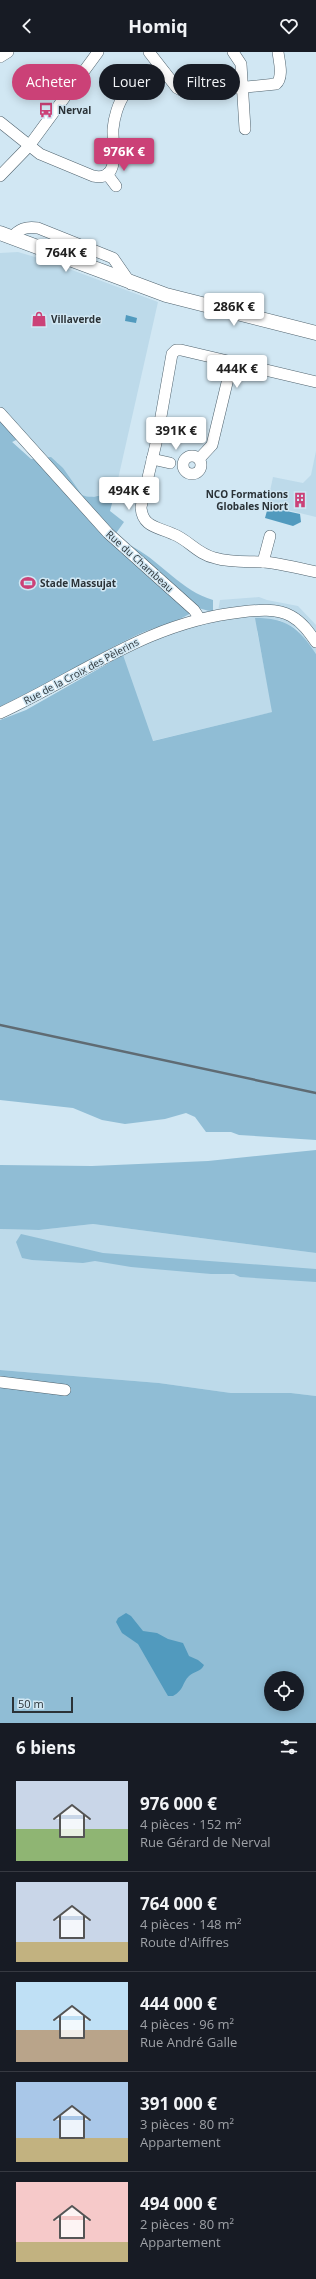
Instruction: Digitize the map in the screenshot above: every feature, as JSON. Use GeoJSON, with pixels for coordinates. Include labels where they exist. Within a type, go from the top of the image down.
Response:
{"type":"FeatureCollection","features":[{"type":"Feature","properties":{"kind":"main road"},"geometry":{"type":"LineString","coordinates":[[4,237],[131,284],[189,302],[313,331]]}},
{"type":"Feature","properties":{"kind":"street"},"geometry":{"type":"LineString","coordinates":[[0,57],[8,52]]}},
{"type":"Feature","properties":{"kind":"street"},"geometry":{"type":"LineString","coordinates":[[0,176],[29,146],[98,52]]}},
{"type":"Feature","properties":{"kind":"street"},"geometry":{"type":"LineString","coordinates":[[149,52],[158,64]]}},
{"type":"Feature","properties":{"kind":"street"},"geometry":{"type":"LineString","coordinates":[[233,52],[241,64],[245,129]]}},
{"type":"Feature","properties":{"kind":"street"},"geometry":{"type":"LineString","coordinates":[[165,73],[177,88],[184,92],[242,88],[278,82],[280,75],[278,52]]}},
{"type":"Feature","properties":{"kind":"street"},"geometry":{"type":"LineString","coordinates":[[0,122],[29,146],[51,160],[93,176],[101,177],[107,174],[114,165],[113,129],[122,100]]}},
{"type":"Feature","properties":{"kind":"street"},"geometry":{"type":"LineString","coordinates":[[107,174],[116,186]]}},
{"type":"Feature","properties":{"kind":"street"},"geometry":{"type":"LineString","coordinates":[[4,237],[20,229],[30,227],[38,228],[112,258],[131,284]]}},
{"type":"Feature","properties":{"kind":"street"},"geometry":{"type":"LineString","coordinates":[[315,574],[264,562],[234,562],[215,558],[192,548],[175,534],[152,528],[143,518],[141,507],[152,459],[172,354],[181,350],[316,382]]}},
{"type":"Feature","properties":{"kind":"street"},"geometry":{"type":"LineString","coordinates":[[199,459],[212,445],[232,362]]}},
{"type":"Feature","properties":{"kind":"street","name":"Rue du Chambeau"},"geometry":{"type":"LineString","coordinates":[[0,413],[93,518],[194,610],[200,619]]}},
{"type":"Feature","properties":{"kind":"street"},"geometry":{"type":"LineString","coordinates":[[152,459],[170,463]]}},
{"type":"Feature","properties":{"kind":"street"},"geometry":{"type":"LineString","coordinates":[[264,562],[270,536]]}},
{"type":"Feature","properties":{"kind":"street","name":"Rue de la Croix des Pèlerins"},"geometry":{"type":"LineString","coordinates":[[0,713],[30,699],[125,646],[163,630],[222,614],[247,611],[281,612],[301,622],[316,642]]}},
{"type":"Feature","properties":{"kind":"street"},"geometry":{"type":"LineString","coordinates":[[0,1382],[65,1390]]}},
{"type":"Feature","properties":{"kind":"shaded area"},"geometry":{"type":"Polygon","coordinates":[[[18,252],[45,260],[158,302],[116,488],[108,493],[88,498],[82,495],[57,462],[38,459],[20,438],[12,442],[31,459],[0,493],[0,253],[18,252]]]}},
{"type":"Feature","properties":{"kind":"shaded area"},"geometry":{"type":"Polygon","coordinates":[[[126,315],[137,318],[136,323],[125,321],[126,315]]]}},
{"type":"Feature","properties":{"kind":"shaded area"},"geometry":{"type":"Polygon","coordinates":[[[0,417],[20,438],[12,442],[31,459],[51,457],[63,468],[82,495],[95,497],[116,488],[110,511],[124,522],[114,536],[145,554],[182,584],[202,596],[213,600],[213,612],[198,608],[175,621],[143,633],[118,645],[0,707],[0,417]]]}},
{"type":"Feature","properties":{"kind":"shaded area"},"geometry":{"type":"Polygon","coordinates":[[[316,451],[316,517],[267,505],[273,477],[303,483],[311,475],[316,451]]]}},
{"type":"Feature","properties":{"kind":"shaded area"},"geometry":{"type":"Polygon","coordinates":[[[268,507],[300,514],[301,522],[293,526],[265,518],[268,507]]]}},
{"type":"Feature","properties":{"kind":"shaded area"},"geometry":{"type":"Polygon","coordinates":[[[259,597],[298,606],[316,625],[316,654],[297,629],[279,620],[257,631],[273,712],[152,741],[118,644],[151,629],[188,616],[206,611],[218,611],[220,600],[259,597]]]}},
{"type":"Feature","properties":{"kind":"shaded area"},"geometry":{"type":"Polygon","coordinates":[[[255,618],[276,620],[291,626],[304,637],[316,654],[316,1140],[239,1135],[231,1132],[206,1132],[195,1117],[186,1113],[165,1119],[125,1124],[102,1120],[73,1108],[0,1100],[0,720],[26,710],[123,655],[153,741],[272,712],[255,618]]]}},
{"type":"Feature","properties":{"kind":"shaded area"},"geometry":{"type":"Polygon","coordinates":[[[316,1150],[316,1253],[93,1224],[39,1230],[0,1229],[0,1165],[92,1166],[208,1161],[316,1150]]]}},
{"type":"Feature","properties":{"kind":"shaded area"},"geometry":{"type":"Polygon","coordinates":[[[93,1224],[316,1253],[316,1396],[291,1393],[231,1393],[159,1383],[0,1370],[0,1229],[39,1230],[93,1224]]]}},
{"type":"Feature","properties":{"kind":"shaded area"},"geometry":{"type":"Polygon","coordinates":[[[21,1234],[103,1253],[316,1269],[316,1282],[240,1277],[234,1274],[211,1274],[131,1267],[95,1261],[83,1263],[32,1260],[22,1258],[16,1242],[21,1234]]]}},
{"type":"Feature","properties":{"kind":"shaded area"},"geometry":{"type":"Polygon","coordinates":[[[0,1370],[159,1383],[231,1393],[291,1393],[316,1396],[316,1723],[0,1723],[0,1370]]]}},
{"type":"Feature","properties":{"kind":"shaded area"},"geometry":{"type":"Polygon","coordinates":[[[126,1613],[131,1616],[143,1631],[157,1633],[168,1639],[183,1643],[189,1656],[198,1660],[204,1665],[201,1669],[189,1676],[177,1694],[168,1696],[138,1644],[122,1633],[116,1622],[118,1618],[126,1613]]]}},
{"type":"Feature","properties":{"kind":"railway"},"geometry":{"type":"LineString","coordinates":[[0,1025],[316,1093]]}},
{"type":"Feature","properties":{"kind":"place","name":"Nerval"},"geometry":{"type":"Point","coordinates":[46,110]}},
{"type":"Feature","properties":{"kind":"place","name":"Villaverde"},"geometry":{"type":"Point","coordinates":[39,319]}},
{"type":"Feature","properties":{"kind":"place","name":"NCO Formations Globales Niort"},"geometry":{"type":"Point","coordinates":[300,500]}},
{"type":"Feature","properties":{"kind":"place","name":"Stade Massujat"},"geometry":{"type":"Point","coordinates":[28,583]}}]}
